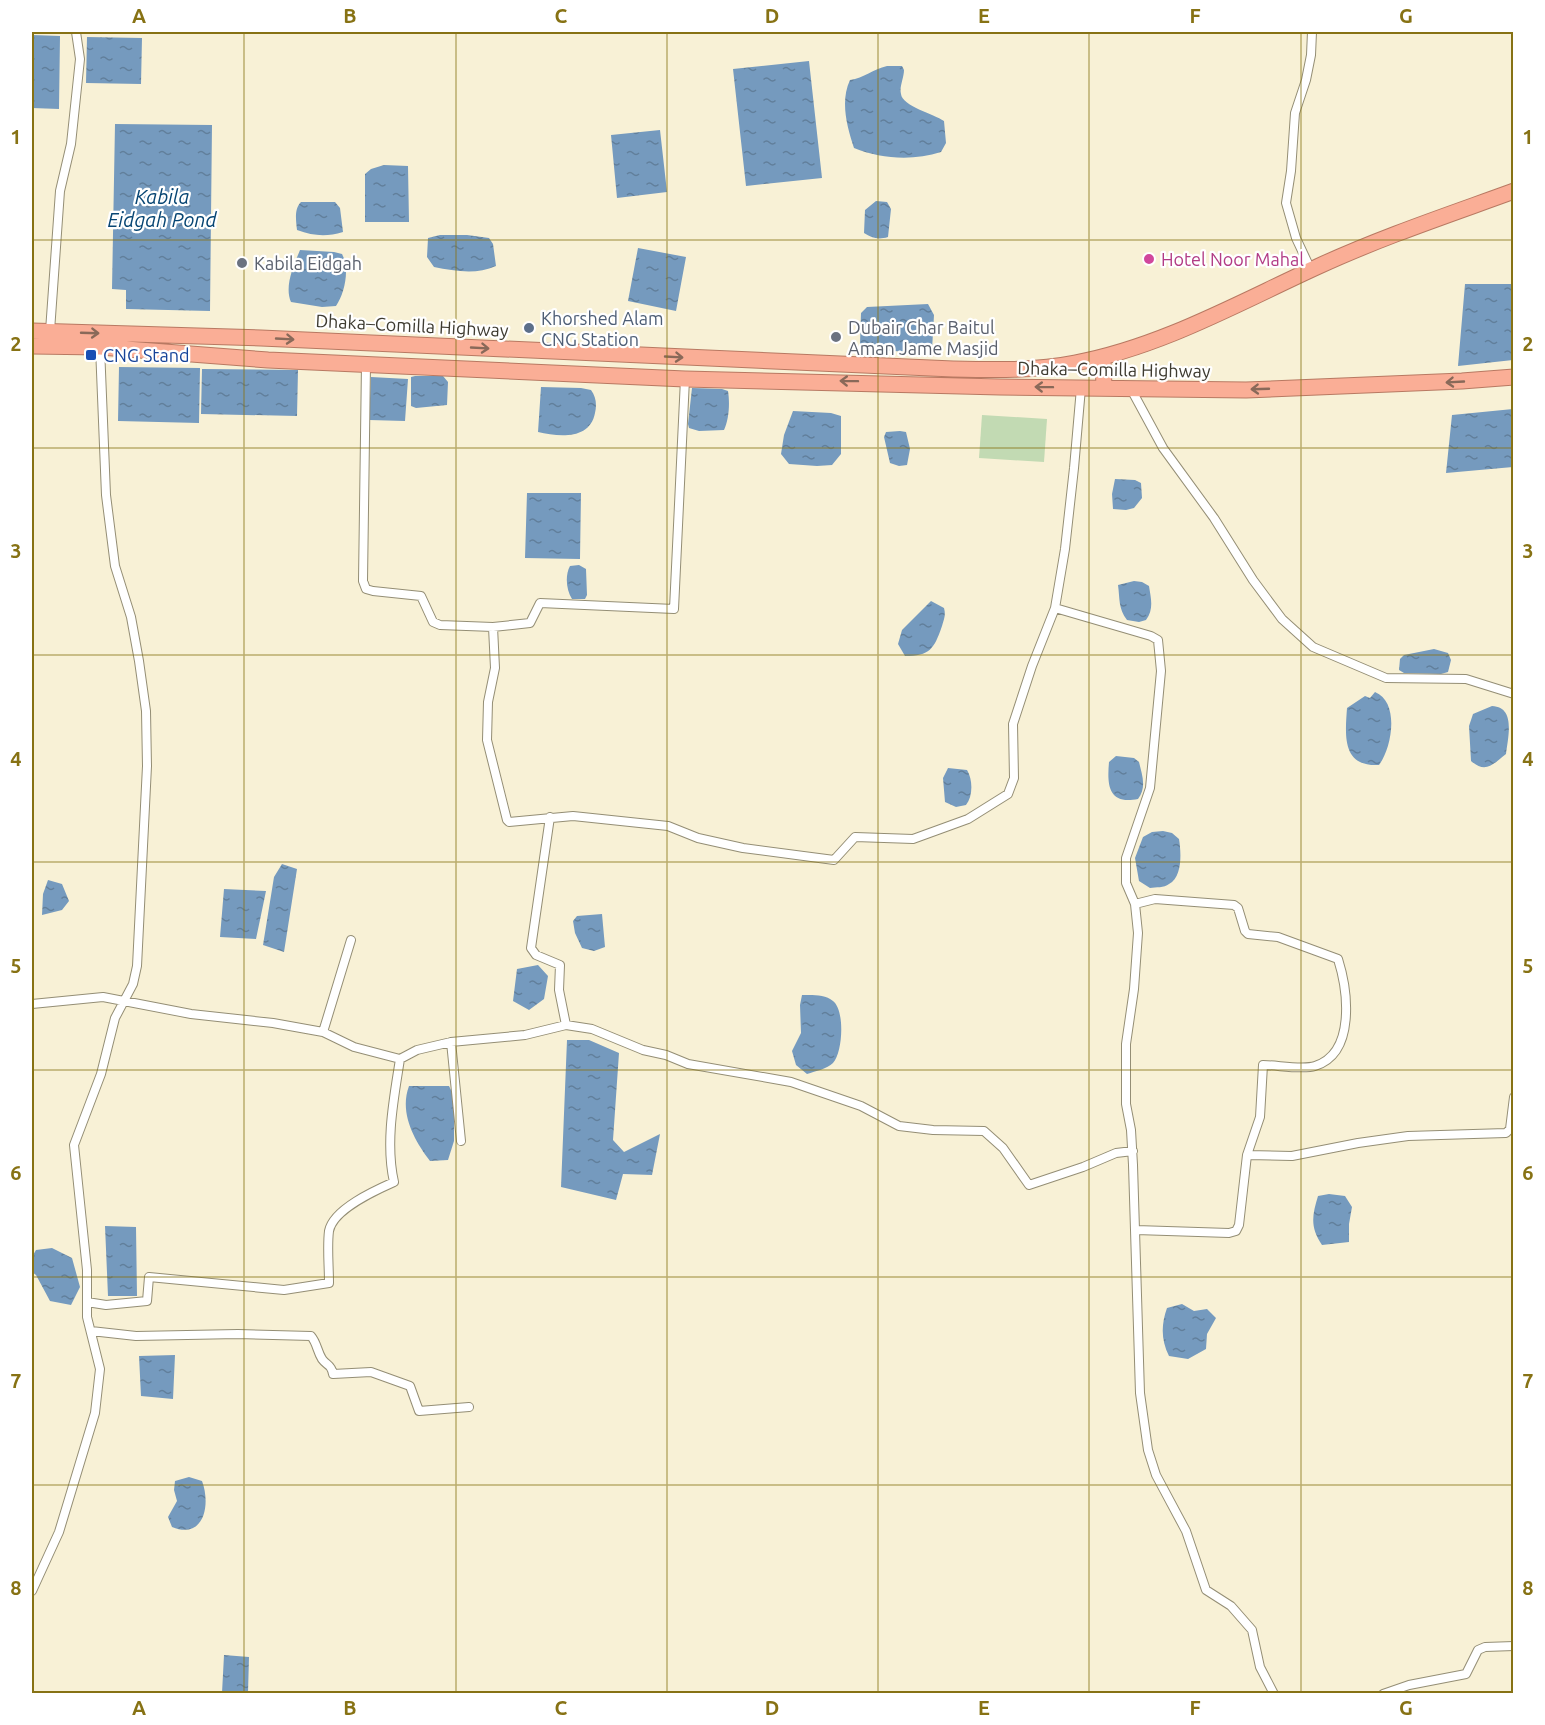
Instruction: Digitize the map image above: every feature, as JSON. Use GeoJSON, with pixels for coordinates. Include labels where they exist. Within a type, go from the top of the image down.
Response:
{"type":"FeatureCollection","features":[{"type":"Feature","properties":{"kind":"highway","name":"Dhaka–Comilla Highway"},"geometry":{"type":"LineString","coordinates":[[32,331],[261,338],[1015,370],[1077,363],[1139,346],[1375,241],[1514,191]]}},
{"type":"Feature","properties":{"kind":"highway","name":"Dhaka–Comilla Highway"},"geometry":{"type":"LineString","coordinates":[[32,346],[100,347],[366,364],[686,379],[1080,388],[1246,390],[1514,377]]}},
{"type":"Feature","properties":{"kind":"highway"},"geometry":{"type":"LineString","coordinates":[[1103,357],[1104,388]]}},
{"type":"Feature","properties":{"kind":"highway"},"geometry":{"type":"LineString","coordinates":[[1077,363],[1080,388]]}},
{"type":"Feature","properties":{"kind":"street"},"geometry":{"type":"LineString","coordinates":[[50,331],[60,191],[71,144],[80,59],[76,32]]}},
{"type":"Feature","properties":{"kind":"street"},"geometry":{"type":"LineString","coordinates":[[1311,270],[1296,238],[1286,203],[1295,113],[1306,80],[1311,56],[1312,32]]}},
{"type":"Feature","properties":{"kind":"street"},"geometry":{"type":"LineString","coordinates":[[32,1591],[59,1532],[95,1413],[100,1370],[87,1317],[87,1270],[74,1145],[101,1074],[115,1018],[133,984],[137,966],[147,765],[146,711],[140,661],[131,617],[115,566],[106,495],[100,347]]}},
{"type":"Feature","properties":{"kind":"street"},"geometry":{"type":"LineString","coordinates":[[366,364],[363,581],[366,589],[421,596],[436,624],[493,627],[530,623],[540,603],[674,609],[686,379]]}},
{"type":"Feature","properties":{"kind":"street"},"geometry":{"type":"LineString","coordinates":[[493,627],[495,668],[488,702],[487,740],[507,820],[512,822],[573,816],[668,826],[698,838],[720,843],[834,860],[855,837],[913,839],[968,819],[1008,794],[1014,778],[1013,724],[1032,666],[1055,608],[1068,526],[1080,388]]}},
{"type":"Feature","properties":{"kind":"street"},"geometry":{"type":"LineString","coordinates":[[1131,388],[1164,448],[1214,518],[1253,580],[1282,619],[1313,647],[1386,678],[1466,679],[1514,694]]}},
{"type":"Feature","properties":{"kind":"street"},"geometry":{"type":"LineString","coordinates":[[1055,608],[1077,616],[1105,621],[1158,640],[1161,671],[1150,788],[1126,858],[1126,883],[1135,904],[1138,933],[1134,989],[1126,1044],[1126,1104],[1132,1151],[1136,1230],[1140,1393],[1148,1450],[1156,1475],[1186,1531],[1206,1590],[1231,1606],[1252,1630],[1260,1667],[1274,1694]]}},
{"type":"Feature","properties":{"kind":"street"},"geometry":{"type":"LineString","coordinates":[[550,817],[531,948],[536,955],[560,965],[559,990],[566,1026]]}},
{"type":"Feature","properties":{"kind":"street"},"geometry":{"type":"LineString","coordinates":[[1135,904],[1155,899],[1234,905],[1238,908],[1248,934],[1278,937],[1338,959],[1346,1004],[1344,1040],[1330,1058],[1314,1067],[1263,1065],[1260,1117],[1247,1155],[1239,1225],[1236,1231],[1229,1233],[1136,1230]]}},
{"type":"Feature","properties":{"kind":"street"},"geometry":{"type":"LineString","coordinates":[[323,1032],[351,940]]}},
{"type":"Feature","properties":{"kind":"street"},"geometry":{"type":"LineString","coordinates":[[32,1004],[104,997],[191,1014],[273,1023],[323,1032],[354,1047],[400,1059],[417,1050],[451,1042],[525,1035],[566,1026],[592,1029],[643,1050],[666,1055],[688,1064],[791,1082],[861,1106],[899,1126],[933,1130],[984,1131],[1003,1148],[1029,1185],[1116,1153],[1132,1151]]}},
{"type":"Feature","properties":{"kind":"street"},"geometry":{"type":"LineString","coordinates":[[451,1042],[461,1141]]}},
{"type":"Feature","properties":{"kind":"street"},"geometry":{"type":"LineString","coordinates":[[87,1302],[106,1305],[147,1301],[150,1277],[284,1290],[329,1283],[329,1229],[336,1216],[372,1192],[394,1182],[391,1168],[392,1106],[400,1059]]}},
{"type":"Feature","properties":{"kind":"street"},"geometry":{"type":"LineString","coordinates":[[1247,1155],[1293,1156],[1408,1136],[1506,1133],[1510,1129],[1514,1097]]}},
{"type":"Feature","properties":{"kind":"street"},"geometry":{"type":"LineString","coordinates":[[91,1330],[135,1336],[238,1334],[311,1336],[316,1342],[322,1359],[331,1366],[333,1374],[371,1372],[410,1386],[419,1411],[469,1407]]}},
{"type":"Feature","properties":{"kind":"street"},"geometry":{"type":"LineString","coordinates":[[1383,1694],[1409,1685],[1466,1674],[1478,1650],[1485,1647],[1514,1646]]}},
{"type":"Feature","properties":{"kind":"green space"},"geometry":{"type":"Polygon","coordinates":[[[982,415],[1047,419],[1044,462],[979,458],[982,415]]]}},
{"type":"Feature","properties":{"kind":"water"},"geometry":{"type":"Polygon","coordinates":[[[32,35],[60,36],[59,109],[32,108],[32,35]]]}},
{"type":"Feature","properties":{"kind":"water"},"geometry":{"type":"Polygon","coordinates":[[[87,37],[142,38],[141,84],[86,83],[87,37]]]}},
{"type":"Feature","properties":{"kind":"water"},"geometry":{"type":"Polygon","coordinates":[[[809,61],[822,178],[746,186],[733,69],[809,61]]]}},
{"type":"Feature","properties":{"kind":"water"},"geometry":{"type":"Polygon","coordinates":[[[887,66],[902,66],[904,70],[901,91],[907,102],[944,121],[946,143],[941,152],[908,158],[875,155],[854,148],[845,105],[850,80],[887,66]]]}},
{"type":"Feature","properties":{"kind":"water","name":"Kabila Eidgah Pond"},"geometry":{"type":"Polygon","coordinates":[[[115,124],[212,125],[210,311],[126,309],[126,290],[112,289],[115,124]]]}},
{"type":"Feature","properties":{"kind":"water"},"geometry":{"type":"Polygon","coordinates":[[[660,130],[667,192],[617,198],[611,135],[660,130]]]}},
{"type":"Feature","properties":{"kind":"water"},"geometry":{"type":"Polygon","coordinates":[[[384,165],[408,166],[409,222],[365,222],[365,174],[371,169],[384,165]]]}},
{"type":"Feature","properties":{"kind":"water"},"geometry":{"type":"Polygon","coordinates":[[[876,201],[887,202],[891,209],[888,237],[875,238],[864,233],[865,210],[876,201]]]}},
{"type":"Feature","properties":{"kind":"water"},"geometry":{"type":"Polygon","coordinates":[[[301,202],[335,202],[340,208],[343,232],[320,235],[297,230],[296,211],[301,202]]]}},
{"type":"Feature","properties":{"kind":"water"},"geometry":{"type":"Polygon","coordinates":[[[440,235],[489,238],[493,244],[496,266],[481,271],[458,271],[434,267],[427,257],[428,238],[440,235]]]}},
{"type":"Feature","properties":{"kind":"water"},"geometry":{"type":"Polygon","coordinates":[[[638,248],[686,257],[676,311],[628,301],[638,248]]]}},
{"type":"Feature","properties":{"kind":"water"},"geometry":{"type":"Polygon","coordinates":[[[300,250],[342,254],[346,266],[345,280],[336,306],[322,307],[291,302],[289,282],[300,250]]]}},
{"type":"Feature","properties":{"kind":"water"},"geometry":{"type":"Polygon","coordinates":[[[1465,284],[1513,284],[1513,360],[1458,366],[1465,284]]]}},
{"type":"Feature","properties":{"kind":"water"},"geometry":{"type":"Polygon","coordinates":[[[928,304],[934,315],[932,350],[920,352],[862,350],[860,344],[861,313],[867,307],[928,304]]]}},
{"type":"Feature","properties":{"kind":"water"},"geometry":{"type":"Polygon","coordinates":[[[119,367],[200,368],[199,423],[118,421],[119,367]]]}},
{"type":"Feature","properties":{"kind":"water"},"geometry":{"type":"Polygon","coordinates":[[[202,369],[298,370],[297,416],[201,414],[202,369]]]}},
{"type":"Feature","properties":{"kind":"water"},"geometry":{"type":"Polygon","coordinates":[[[443,376],[448,382],[447,405],[416,408],[411,406],[411,377],[443,376]]]}},
{"type":"Feature","properties":{"kind":"water"},"geometry":{"type":"Polygon","coordinates":[[[371,377],[408,379],[405,421],[369,420],[371,377]]]}},
{"type":"Feature","properties":{"kind":"water"},"geometry":{"type":"Polygon","coordinates":[[[541,387],[591,390],[596,404],[592,422],[587,428],[572,434],[555,435],[538,432],[541,387]]]}},
{"type":"Feature","properties":{"kind":"water"},"geometry":{"type":"Polygon","coordinates":[[[692,388],[728,391],[729,411],[724,430],[699,431],[689,428],[692,388]]]}},
{"type":"Feature","properties":{"kind":"water"},"geometry":{"type":"Polygon","coordinates":[[[1513,409],[1513,467],[1446,473],[1452,415],[1513,409]]]}},
{"type":"Feature","properties":{"kind":"water"},"geometry":{"type":"Polygon","coordinates":[[[793,411],[831,413],[841,416],[841,454],[832,465],[789,464],[781,454],[784,435],[793,411]]]}},
{"type":"Feature","properties":{"kind":"water"},"geometry":{"type":"Polygon","coordinates":[[[886,432],[906,432],[910,449],[907,465],[899,466],[890,463],[884,437],[886,432]]]}},
{"type":"Feature","properties":{"kind":"water"},"geometry":{"type":"Polygon","coordinates":[[[1115,479],[1135,480],[1141,483],[1142,498],[1134,508],[1113,509],[1112,494],[1115,479]]]}},
{"type":"Feature","properties":{"kind":"water"},"geometry":{"type":"Polygon","coordinates":[[[527,493],[581,493],[580,559],[525,558],[527,493]]]}},
{"type":"Feature","properties":{"kind":"water"},"geometry":{"type":"Polygon","coordinates":[[[579,565],[586,569],[587,595],[585,599],[572,599],[567,587],[567,574],[570,566],[579,565]]]}},
{"type":"Feature","properties":{"kind":"water"},"geometry":{"type":"Polygon","coordinates":[[[1134,581],[1149,586],[1151,600],[1149,616],[1146,620],[1139,622],[1127,620],[1119,599],[1118,585],[1134,581]]]}},
{"type":"Feature","properties":{"kind":"water"},"geometry":{"type":"Polygon","coordinates":[[[931,601],[945,610],[936,640],[926,653],[905,656],[898,644],[902,630],[931,601]]]}},
{"type":"Feature","properties":{"kind":"water"},"geometry":{"type":"Polygon","coordinates":[[[1434,649],[1448,653],[1451,660],[1448,672],[1441,674],[1404,673],[1399,670],[1400,659],[1404,655],[1434,649]]]}},
{"type":"Feature","properties":{"kind":"water"},"geometry":{"type":"Polygon","coordinates":[[[1375,692],[1383,697],[1391,715],[1390,737],[1379,765],[1358,761],[1348,748],[1346,739],[1347,708],[1365,696],[1370,698],[1375,692]]]}},
{"type":"Feature","properties":{"kind":"water"},"geometry":{"type":"Polygon","coordinates":[[[1492,706],[1500,708],[1508,717],[1509,732],[1506,754],[1493,764],[1481,767],[1471,761],[1469,726],[1473,714],[1492,706]]]}},
{"type":"Feature","properties":{"kind":"water"},"geometry":{"type":"Polygon","coordinates":[[[1116,756],[1134,758],[1139,762],[1143,785],[1138,799],[1121,799],[1111,791],[1108,778],[1109,762],[1116,756]]]}},
{"type":"Feature","properties":{"kind":"water"},"geometry":{"type":"Polygon","coordinates":[[[948,768],[967,770],[969,774],[971,793],[966,805],[956,807],[945,802],[943,778],[948,768]]]}},
{"type":"Feature","properties":{"kind":"water"},"geometry":{"type":"Polygon","coordinates":[[[1152,832],[1172,833],[1179,839],[1179,870],[1174,881],[1162,887],[1150,888],[1139,881],[1135,858],[1143,837],[1152,832]]]}},
{"type":"Feature","properties":{"kind":"water"},"geometry":{"type":"Polygon","coordinates":[[[282,864],[297,869],[284,952],[263,945],[274,877],[282,864]]]}},
{"type":"Feature","properties":{"kind":"water"},"geometry":{"type":"Polygon","coordinates":[[[48,880],[62,884],[69,901],[62,910],[42,915],[43,894],[48,880]]]}},
{"type":"Feature","properties":{"kind":"water"},"geometry":{"type":"Polygon","coordinates":[[[224,889],[266,891],[256,939],[220,937],[224,889]]]}},
{"type":"Feature","properties":{"kind":"water"},"geometry":{"type":"Polygon","coordinates":[[[602,914],[605,947],[594,951],[582,948],[575,933],[573,921],[577,916],[602,914]]]}},
{"type":"Feature","properties":{"kind":"water"},"geometry":{"type":"Polygon","coordinates":[[[538,965],[548,976],[544,999],[529,1010],[513,1001],[517,969],[538,965]]]}},
{"type":"Feature","properties":{"kind":"water"},"geometry":{"type":"Polygon","coordinates":[[[802,995],[818,995],[833,1001],[837,1006],[841,1022],[841,1041],[833,1063],[807,1074],[796,1065],[792,1051],[801,1033],[802,995]]]}},
{"type":"Feature","properties":{"kind":"water"},"geometry":{"type":"Polygon","coordinates":[[[567,1040],[589,1040],[619,1053],[613,1140],[624,1152],[660,1134],[652,1175],[623,1174],[616,1200],[561,1187],[567,1040]]]}},
{"type":"Feature","properties":{"kind":"water"},"geometry":{"type":"Polygon","coordinates":[[[409,1086],[449,1086],[454,1096],[454,1141],[448,1160],[430,1161],[414,1135],[407,1116],[406,1096],[409,1086]]]}},
{"type":"Feature","properties":{"kind":"water"},"geometry":{"type":"Polygon","coordinates":[[[1329,1194],[1345,1196],[1352,1207],[1349,1242],[1322,1245],[1315,1233],[1313,1216],[1318,1196],[1329,1194]]]}},
{"type":"Feature","properties":{"kind":"water"},"geometry":{"type":"Polygon","coordinates":[[[105,1226],[136,1227],[137,1296],[108,1296],[105,1226]]]}},
{"type":"Feature","properties":{"kind":"water"},"geometry":{"type":"Polygon","coordinates":[[[52,1248],[72,1258],[80,1287],[71,1305],[50,1301],[36,1275],[32,1272],[32,1257],[36,1250],[52,1248]]]}},
{"type":"Feature","properties":{"kind":"water"},"geometry":{"type":"Polygon","coordinates":[[[1182,1304],[1194,1311],[1207,1309],[1216,1318],[1207,1334],[1206,1349],[1188,1359],[1169,1356],[1163,1338],[1167,1308],[1182,1304]]]}},
{"type":"Feature","properties":{"kind":"water"},"geometry":{"type":"Polygon","coordinates":[[[175,1355],[173,1399],[141,1396],[139,1356],[175,1355]]]}},
{"type":"Feature","properties":{"kind":"water"},"geometry":{"type":"Polygon","coordinates":[[[189,1477],[202,1481],[205,1490],[205,1510],[198,1524],[191,1529],[183,1530],[172,1527],[168,1517],[177,1501],[174,1490],[175,1481],[189,1477]]]}},
{"type":"Feature","properties":{"kind":"water"},"geometry":{"type":"Polygon","coordinates":[[[224,1655],[249,1657],[248,1693],[222,1693],[224,1655]]]}},
{"type":"Feature","properties":{"kind":"place","name":"Hotel Noor Mahal"},"geometry":{"type":"Point","coordinates":[1149,259]}},
{"type":"Feature","properties":{"kind":"place","name":"Kabila Eidgah"},"geometry":{"type":"Point","coordinates":[242,263]}},
{"type":"Feature","properties":{"kind":"place","name":"Khorshed Alam CNG Station"},"geometry":{"type":"Point","coordinates":[529,328]}},
{"type":"Feature","properties":{"kind":"place","name":"Dubair Char Baitul Aman Jame Masjid"},"geometry":{"type":"Point","coordinates":[836,337]}},
{"type":"Feature","properties":{"kind":"place","name":"CNG Stand"},"geometry":{"type":"Point","coordinates":[91,355]}}]}
